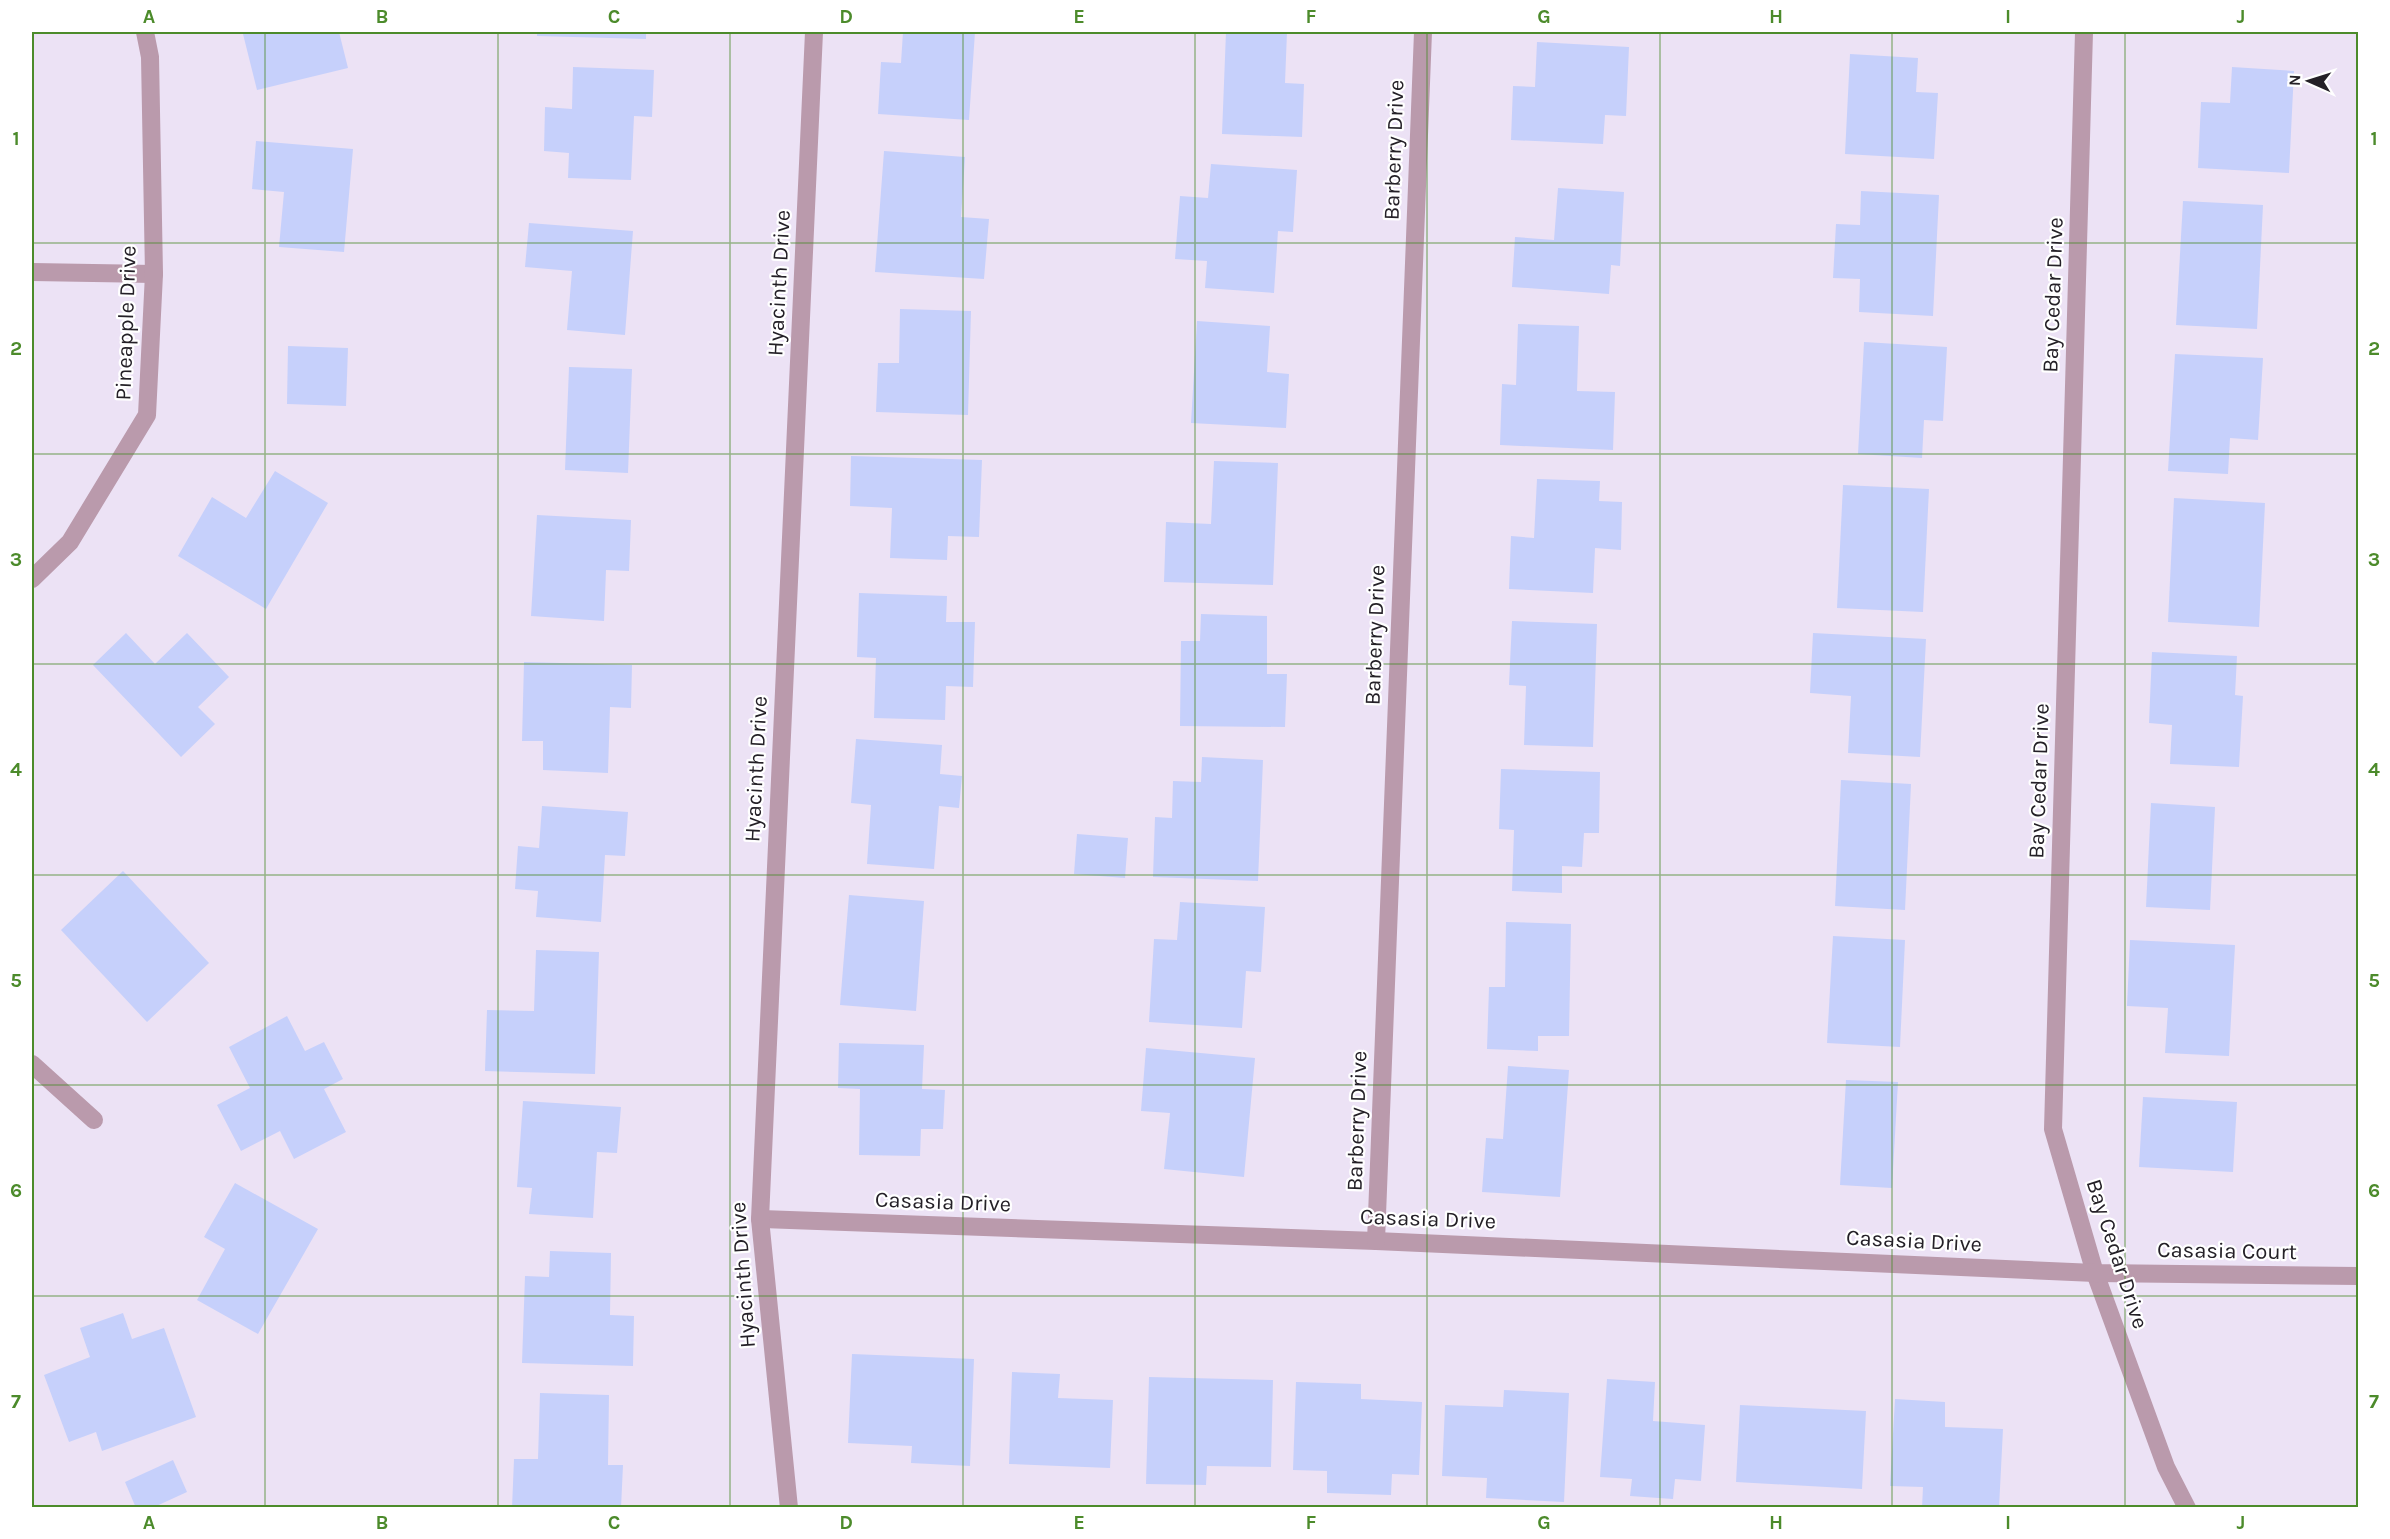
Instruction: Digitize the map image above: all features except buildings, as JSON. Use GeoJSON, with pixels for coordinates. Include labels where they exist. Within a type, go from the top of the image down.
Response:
{"type":"FeatureCollection","features":[{"type":"Feature","properties":{"kind":"street","name":"Pineapple Drive"},"geometry":{"type":"LineString","coordinates":[[32,579],[70,542],[147,415],[154,274],[150,57],[146,32]]}},
{"type":"Feature","properties":{"kind":"street","name":"Hyacinth Drive"},"geometry":{"type":"LineString","coordinates":[[789,1508],[760,1219],[814,32]]}},
{"type":"Feature","properties":{"kind":"street","name":"Barberry Drive"},"geometry":{"type":"LineString","coordinates":[[1376,1241],[1423,32]]}},
{"type":"Feature","properties":{"kind":"street","name":"Bay Cedar Drive"},"geometry":{"type":"LineString","coordinates":[[2084,32],[2054,1129],[2095,1273],[2166,1467],[2187,1508]]}},
{"type":"Feature","properties":{"kind":"street"},"geometry":{"type":"LineString","coordinates":[[32,272],[154,274]]}},
{"type":"Feature","properties":{"kind":"street"},"geometry":{"type":"LineString","coordinates":[[32,1064],[94,1120]]}},
{"type":"Feature","properties":{"kind":"street","name":"Casasia Drive"},"geometry":{"type":"LineString","coordinates":[[760,1219],[1376,1241],[2095,1273]]}},
{"type":"Feature","properties":{"kind":"street","name":"Casasia Court"},"geometry":{"type":"LineString","coordinates":[[2095,1273],[2358,1276]]}}]}
